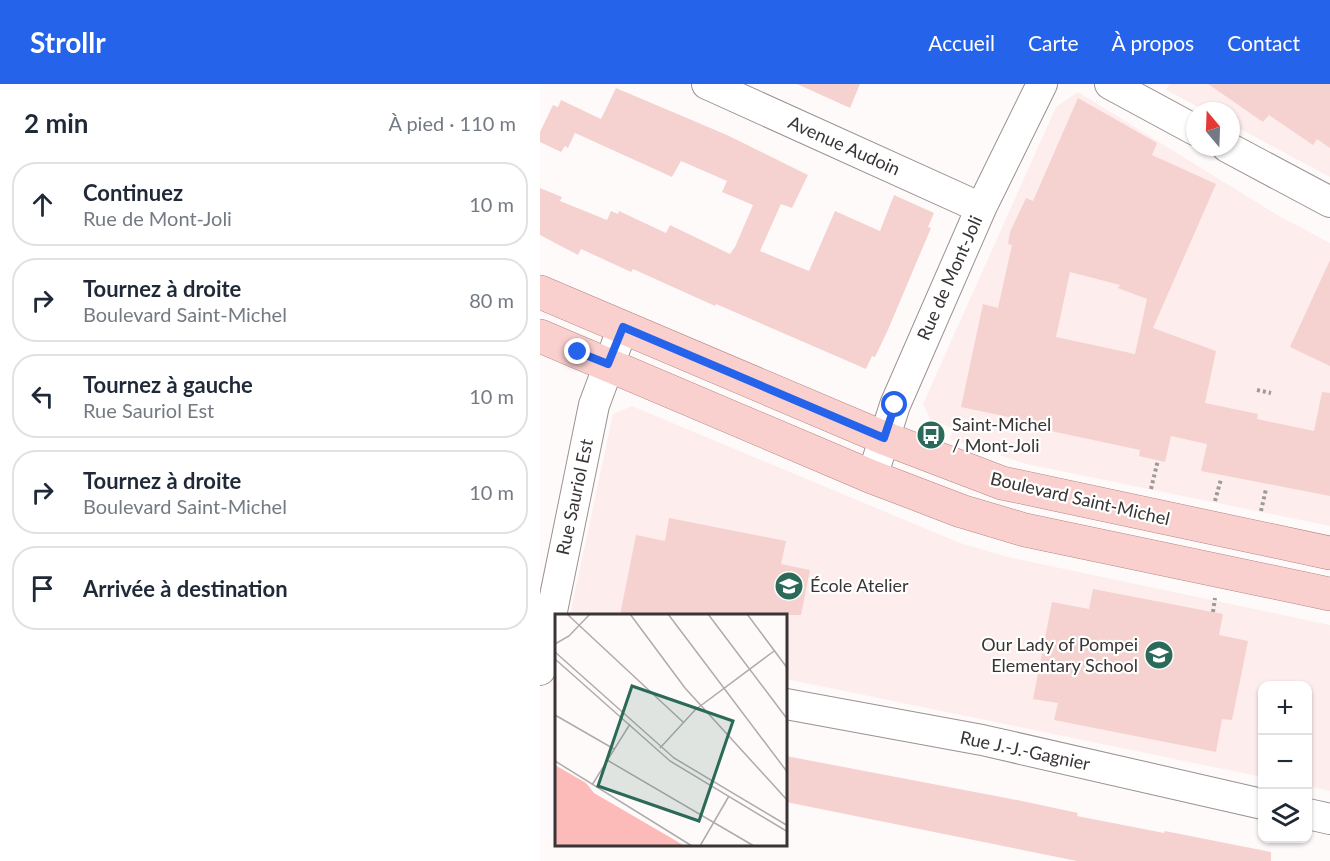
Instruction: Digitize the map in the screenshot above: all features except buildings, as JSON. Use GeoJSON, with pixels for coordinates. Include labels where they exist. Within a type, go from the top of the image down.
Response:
{"type":"FeatureCollection","features":[{"type":"Feature","properties":{"kind":"main road","name":"Boulevard Saint-Michel"},"geometry":{"type":"LineString","coordinates":[[540,292],[956,467],[1024,489],[1330,553]]}},
{"type":"Feature","properties":{"kind":"main road"},"geometry":{"type":"LineString","coordinates":[[540,336],[872,477],[961,512],[1004,525],[1330,594]]}},
{"type":"Feature","properties":{"kind":"street","name":"Avenue Audoin"},"geometry":{"type":"LineString","coordinates":[[707,84],[981,208]]}},
{"type":"Feature","properties":{"kind":"street","name":"Rue de Mont-Joli"},"geometry":{"type":"LineString","coordinates":[[872,477],[895,405],[981,208],[1042,84]]}},
{"type":"Feature","properties":{"kind":"street"},"geometry":{"type":"LineString","coordinates":[[1110,84],[1186,125]]}},
{"type":"Feature","properties":{"kind":"street"},"geometry":{"type":"LineString","coordinates":[[1240,154],[1330,202]]}},
{"type":"Feature","properties":{"kind":"street","name":"Rue Sauriol Est"},"geometry":{"type":"LineString","coordinates":[[546,664],[550,566],[594,405],[623,327]]}},
{"type":"Feature","properties":{"kind":"street","name":"Rue J.-J.-Gagnier"},"geometry":{"type":"LineString","coordinates":[[788,704],[982,740],[1258,803]]}},
{"type":"Feature","properties":{"kind":"street"},"geometry":{"type":"LineString","coordinates":[[1312,815],[1330,819]]}},
{"type":"Feature","properties":{"kind":"path"},"geometry":{"type":"LineString","coordinates":[[1257,390],[1270,393]]}},
{"type":"Feature","properties":{"kind":"path"},"geometry":{"type":"LineString","coordinates":[[1150,494],[1158,460]]}},
{"type":"Feature","properties":{"kind":"path"},"geometry":{"type":"LineString","coordinates":[[1214,508],[1221,479]]}},
{"type":"Feature","properties":{"kind":"path"},"geometry":{"type":"LineString","coordinates":[[1259,517],[1266,489]]}},
{"type":"Feature","properties":{"kind":"path"},"geometry":{"type":"LineString","coordinates":[[1212,612],[1217,591]]}},
{"type":"Feature","properties":{"kind":"shaded area"},"geometry":{"type":"Polygon","coordinates":[[[1170,84],[1330,84],[1330,177],[1240,129],[1240,102],[1189,102],[1166,90],[1170,84]]]}},
{"type":"Feature","properties":{"kind":"shaded area"},"geometry":{"type":"Polygon","coordinates":[[[1078,92],[1279,216],[1330,243],[1330,526],[1026,464],[950,439],[953,428],[931,421],[923,404],[1056,107],[1078,92]]]}},
{"type":"Feature","properties":{"kind":"shaded area"},"geometry":{"type":"Polygon","coordinates":[[[632,406],[960,543],[1008,557],[1330,625],[1330,791],[1312,787],[1312,681],[1258,681],[1258,776],[788,679],[788,614],[570,614],[613,414],[632,406]]]}},
{"type":"Feature","properties":{"kind":"place","name":"Saint-Michel / Mont-Joli"},"geometry":{"type":"Point","coordinates":[931,435]}},
{"type":"Feature","properties":{"kind":"place","name":"École Atelier"},"geometry":{"type":"Point","coordinates":[789,586]}},
{"type":"Feature","properties":{"kind":"place","name":"Our Lady of Pompei Elementary School"},"geometry":{"type":"Point","coordinates":[1159,655]}},
{"type":"Feature","properties":{"kind":"route"},"geometry":{"type":"LineString","coordinates":[[578,352],[608,364],[623,327],[884,438],[895,405]]}}]}
